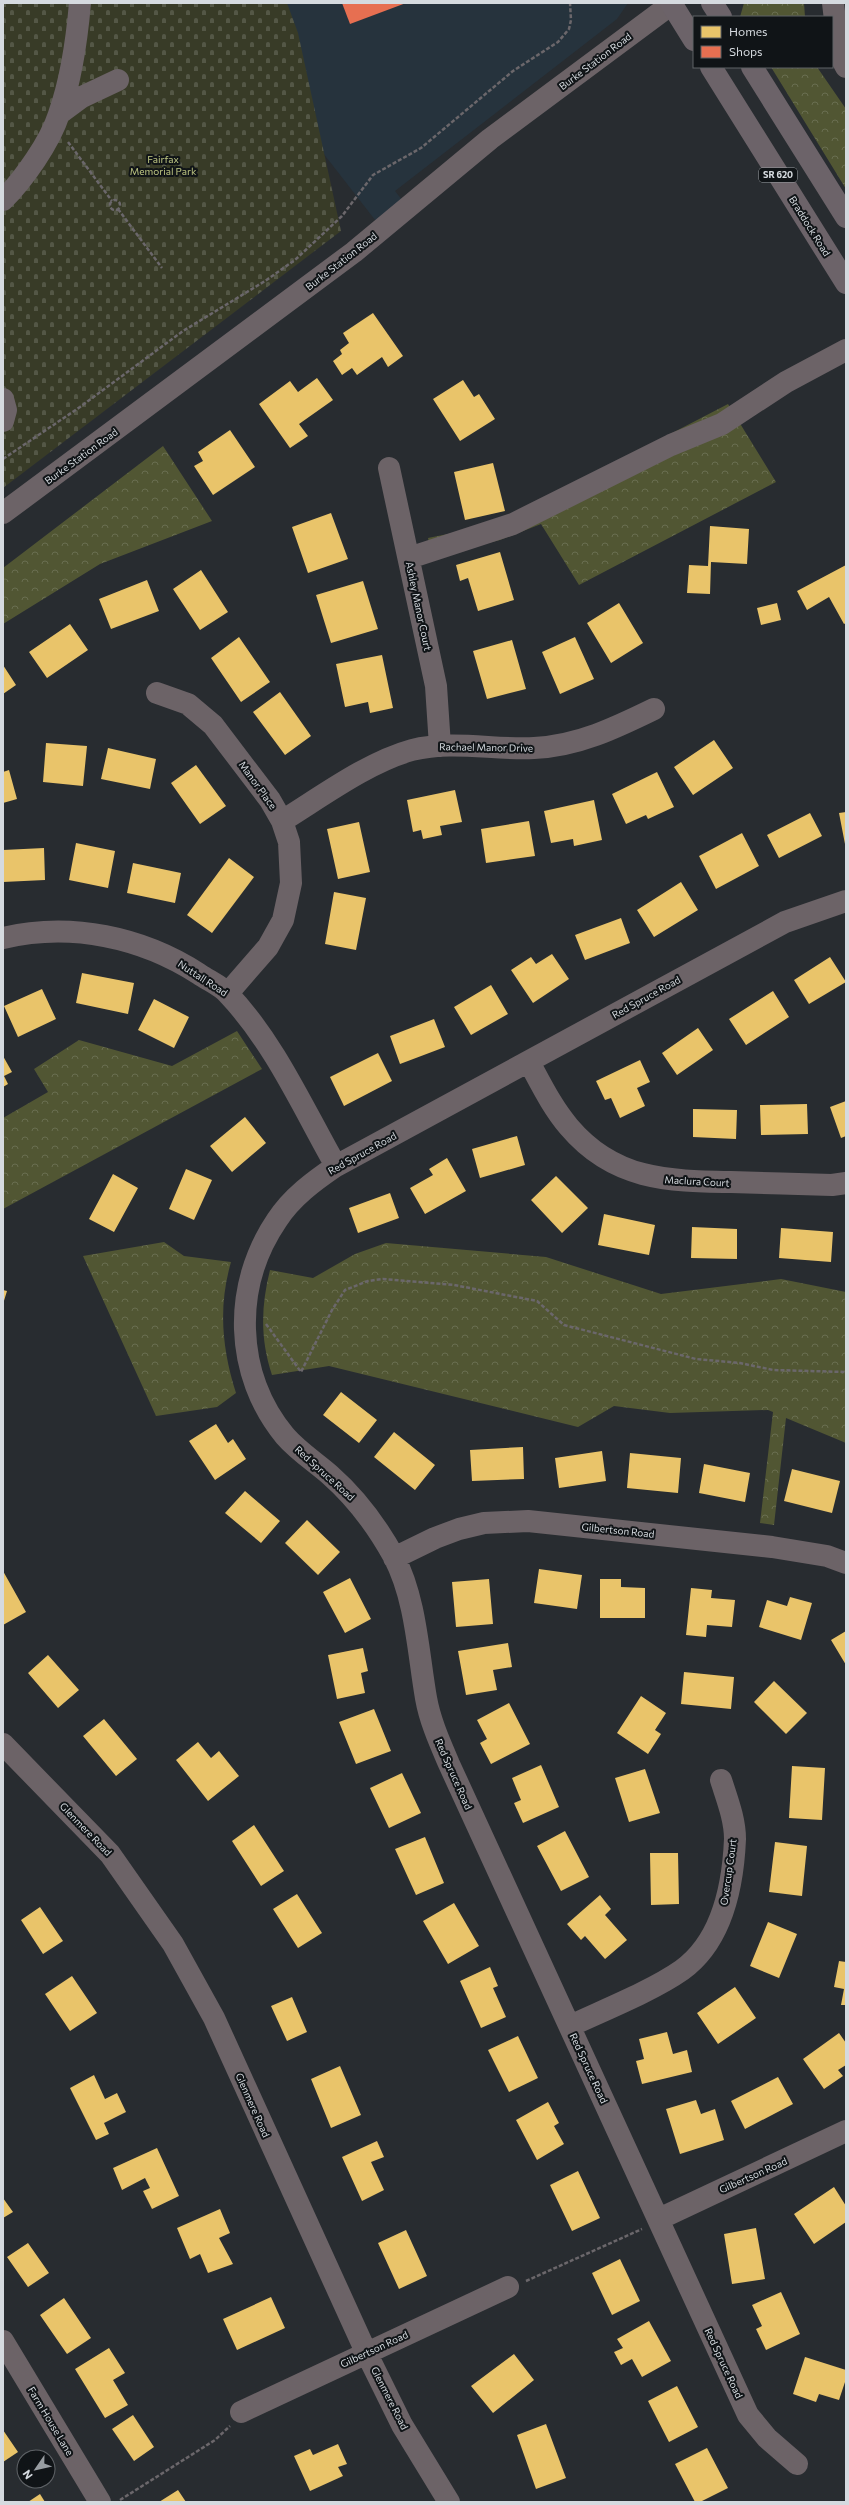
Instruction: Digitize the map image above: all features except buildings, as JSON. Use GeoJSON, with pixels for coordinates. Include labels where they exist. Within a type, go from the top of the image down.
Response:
{"type":"FeatureCollection","features":[{"type":"Feature","properties":{"kind":"main road"},"geometry":{"type":"LineString","coordinates":[[672,3],[693,38]]}},
{"type":"Feature","properties":{"kind":"main road"},"geometry":{"type":"LineString","coordinates":[[712,3],[720,16]]}},
{"type":"Feature","properties":{"kind":"main road","name":"Braddock Road"},"geometry":{"type":"LineString","coordinates":[[712,68],[846,283]]}},
{"type":"Feature","properties":{"kind":"main road"},"geometry":{"type":"LineString","coordinates":[[753,68],[846,217]]}},
{"type":"Feature","properties":{"kind":"street"},"geometry":{"type":"LineString","coordinates":[[3,200],[23,178],[57,119],[77,34],[80,3]]}},
{"type":"Feature","properties":{"kind":"street","name":"Burke Station Road"},"geometry":{"type":"LineString","coordinates":[[3,513],[354,252],[490,139],[672,3]]}},
{"type":"Feature","properties":{"kind":"street"},"geometry":{"type":"LineString","coordinates":[[833,3],[839,54],[846,67]]}},
{"type":"Feature","properties":{"kind":"street"},"geometry":{"type":"LineString","coordinates":[[57,119],[82,97],[118,80]]}},
{"type":"Feature","properties":{"kind":"street"},"geometry":{"type":"LineString","coordinates":[[409,558],[513,524],[671,445],[722,424],[786,382],[846,350]]}},
{"type":"Feature","properties":{"kind":"street"},"geometry":{"type":"LineString","coordinates":[[3,400],[6,410],[3,421]]}},
{"type":"Feature","properties":{"kind":"street","name":"Ashley Manor Court"},"geometry":{"type":"LineString","coordinates":[[389,468],[436,686],[440,746]]}},
{"type":"Feature","properties":{"kind":"street","name":"Manor Place"},"geometry":{"type":"LineString","coordinates":[[157,694],[188,704],[213,725],[270,800],[282,821],[289,842],[292,864],[290,892],[282,920],[268,947],[228,993]]}},
{"type":"Feature","properties":{"kind":"street","name":"Rachael Manor Drive"},"geometry":{"type":"LineString","coordinates":[[282,821],[374,766],[412,750],[440,746],[534,748],[585,740],[654,709]]}},
{"type":"Feature","properties":{"kind":"street","name":"Red Spruce Road"},"geometry":{"type":"LineString","coordinates":[[797,2464],[767,2438],[748,2414],[439,1740],[426,1701],[412,1617],[404,1582],[394,1558],[374,1524],[353,1497],[297,1449],[277,1426],[257,1390],[246,1351],[246,1297],[252,1269],[263,1243],[278,1218],[294,1199],[312,1183],[336,1166],[785,922],[846,901]]}},
{"type":"Feature","properties":{"kind":"street","name":"Nuttall Road"},"geometry":{"type":"LineString","coordinates":[[3,938],[30,933],[69,932],[113,937],[150,948],[182,963],[228,993],[273,1053],[336,1166]]}},
{"type":"Feature","properties":{"kind":"street","name":"Maclura Court"},"geometry":{"type":"LineString","coordinates":[[529,1062],[554,1106],[581,1140],[603,1157],[640,1175],[673,1181],[832,1185],[846,1183]]}},
{"type":"Feature","properties":{"kind":"street","name":"Gilbertson Road"},"geometry":{"type":"LineString","coordinates":[[394,1558],[435,1538],[459,1529],[484,1523],[515,1520],[772,1547],[827,1556],[846,1563]]}},
{"type":"Feature","properties":{"kind":"street","name":"Glenmere Road"},"geometry":{"type":"LineString","coordinates":[[3,1744],[110,1854],[173,1944],[214,2018],[366,2352],[402,2424],[448,2502]]}},
{"type":"Feature","properties":{"kind":"street","name":"Overcup Court"},"geometry":{"type":"LineString","coordinates":[[570,2026],[672,1976],[695,1959],[710,1938],[719,1921],[726,1901],[735,1838],[731,1810],[721,1780]]}},
{"type":"Feature","properties":{"kind":"street","name":"Gilbertson Road"},"geometry":{"type":"LineString","coordinates":[[659,2219],[846,2131]]}},
{"type":"Feature","properties":{"kind":"street","name":"Gilbertson Road"},"geometry":{"type":"LineString","coordinates":[[241,2412],[366,2352],[517,2284]]}},
{"type":"Feature","properties":{"kind":"street","name":"Farm House Lane"},"geometry":{"type":"LineString","coordinates":[[3,2341],[100,2502]]}},
{"type":"Feature","properties":{"kind":"path"},"geometry":{"type":"LineString","coordinates":[[3,459],[80,407],[183,332],[265,281],[294,260],[342,216],[373,175],[421,148],[513,71],[558,42],[569,29],[571,20],[570,3]]}},
{"type":"Feature","properties":{"kind":"path"},"geometry":{"type":"LineString","coordinates":[[57,119],[112,201]]}},
{"type":"Feature","properties":{"kind":"path"},"geometry":{"type":"LineString","coordinates":[[112,201],[118,200],[120,203],[118,209]]}},
{"type":"Feature","properties":{"kind":"path"},"geometry":{"type":"LineString","coordinates":[[112,201],[110,207],[113,210],[118,209]]}},
{"type":"Feature","properties":{"kind":"path"},"geometry":{"type":"LineString","coordinates":[[118,209],[162,268]]}},
{"type":"Feature","properties":{"kind":"path"},"geometry":{"type":"LineString","coordinates":[[264,1322],[301,1372],[332,1310],[345,1290],[368,1281],[383,1279],[454,1285],[537,1301],[564,1325],[696,1359],[740,1363],[773,1370],[846,1372]]}},
{"type":"Feature","properties":{"kind":"path"},"geometry":{"type":"LineString","coordinates":[[517,2284],[636,2233],[659,2219]]}},
{"type":"Feature","properties":{"kind":"path"},"geometry":{"type":"LineString","coordinates":[[117,2502],[215,2440],[234,2423],[241,2412]]}},
{"type":"Feature","properties":{"kind":"shaded area"},"geometry":{"type":"Polygon","coordinates":[[[246,3],[628,3],[617,19],[395,191],[406,205],[379,225],[243,50],[246,3]]]}},
{"type":"Feature","properties":{"kind":"green space","name":"Fairfax Memorial Park"},"geometry":{"type":"Polygon","coordinates":[[[3,3],[287,3],[298,33],[341,231],[3,488],[3,3]]]}},
{"type":"Feature","properties":{"kind":"green space"},"geometry":{"type":"Polygon","coordinates":[[[744,3],[804,3],[805,16],[740,16],[744,3]]]}},
{"type":"Feature","properties":{"kind":"green space"},"geometry":{"type":"Polygon","coordinates":[[[772,68],[818,68],[846,109],[846,189],[772,68]]]}},
{"type":"Feature","properties":{"kind":"green space"},"geometry":{"type":"Polygon","coordinates":[[[728,404],[776,482],[579,585],[541,524],[500,540],[432,557],[428,538],[497,524],[728,404]]]}},
{"type":"Feature","properties":{"kind":"green space"},"geometry":{"type":"Polygon","coordinates":[[[163,446],[212,521],[100,564],[3,624],[3,568],[163,446]]]}},
{"type":"Feature","properties":{"kind":"green space"},"geometry":{"type":"Polygon","coordinates":[[[237,1031],[262,1069],[3,1209],[3,1118],[48,1092],[34,1069],[79,1040],[172,1066],[237,1031]]]}},
{"type":"Feature","properties":{"kind":"green space"},"geometry":{"type":"Polygon","coordinates":[[[164,1242],[184,1256],[231,1262],[224,1295],[223,1328],[227,1360],[236,1393],[217,1407],[156,1416],[83,1256],[164,1242]]]}},
{"type":"Feature","properties":{"kind":"green space"},"geometry":{"type":"Polygon","coordinates":[[[386,1243],[546,1257],[661,1294],[781,1279],[846,1292],[846,1443],[786,1418],[774,1525],[760,1523],[773,1412],[768,1410],[670,1413],[614,1406],[578,1427],[329,1366],[272,1375],[265,1348],[263,1322],[265,1297],[270,1270],[313,1278],[355,1254],[386,1243]]]}}]}
